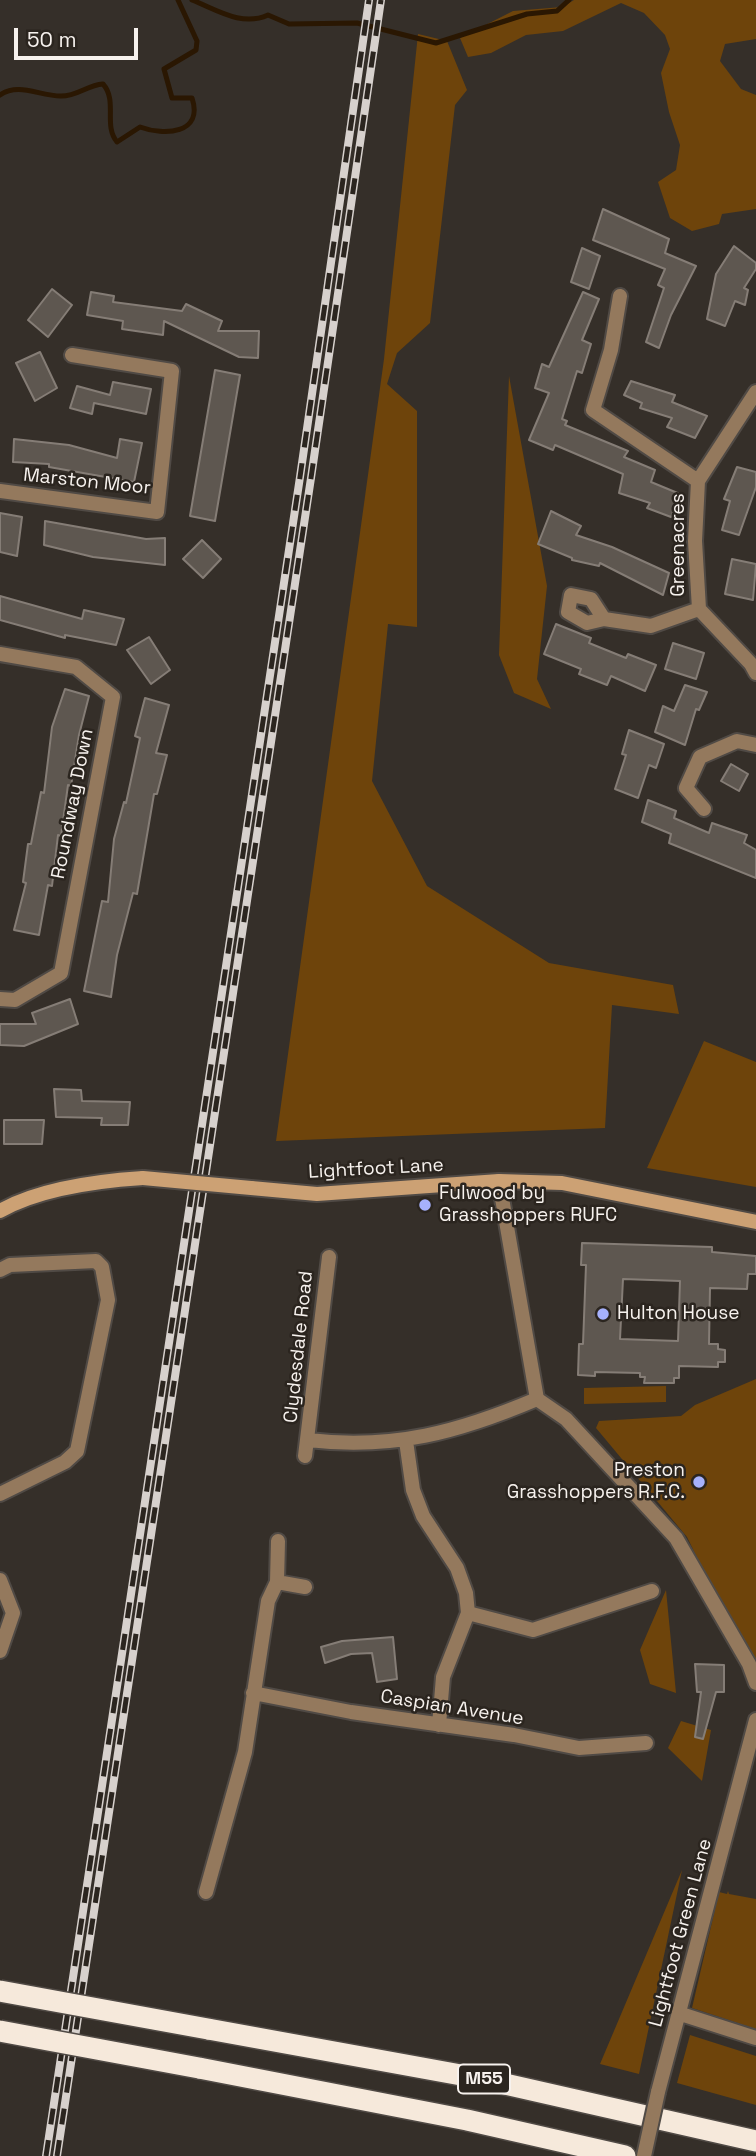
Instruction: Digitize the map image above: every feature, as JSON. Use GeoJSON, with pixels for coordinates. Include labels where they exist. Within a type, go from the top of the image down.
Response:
{"type":"FeatureCollection","features":[{"type":"Feature","properties":{"kind":"highway","name":"M55"},"geometry":{"type":"LineString","coordinates":[[0,1990],[483,2079],[756,2141]]}},
{"type":"Feature","properties":{"kind":"highway","name":"M55"},"geometry":{"type":"LineString","coordinates":[[0,2031],[467,2120],[625,2156]]}},
{"type":"Feature","properties":{"kind":"main road","name":"Lightfoot Lane"},"geometry":{"type":"LineString","coordinates":[[0,1211],[40,1196],[111,1180],[143,1178],[317,1194],[499,1181],[562,1183],[756,1223]]}},
{"type":"Feature","properties":{"kind":"street","name":"Greenacres"},"geometry":{"type":"LineString","coordinates":[[620,296],[611,350],[593,410],[698,481]]}},
{"type":"Feature","properties":{"kind":"street","name":"Marston Moor"},"geometry":{"type":"LineString","coordinates":[[0,491],[157,512],[172,370],[72,355]]}},
{"type":"Feature","properties":{"kind":"street","name":"Greenacres"},"geometry":{"type":"LineString","coordinates":[[756,392],[698,481],[695,541],[699,610],[756,673]]}},
{"type":"Feature","properties":{"kind":"street","name":"Greenacres"},"geometry":{"type":"LineString","coordinates":[[604,619],[652,626],[699,610]]}},
{"type":"Feature","properties":{"kind":"street","name":"Roundway Down"},"geometry":{"type":"LineString","coordinates":[[0,654],[76,667],[113,697],[61,973],[15,1000],[0,999]]}},
{"type":"Feature","properties":{"kind":"street"},"geometry":{"type":"LineString","coordinates":[[704,810],[686,788],[700,757],[737,741],[756,745]]}},
{"type":"Feature","properties":{"kind":"street"},"geometry":{"type":"LineString","coordinates":[[499,1181],[537,1398],[566,1419],[676,1538],[749,1664],[756,1683]]}},
{"type":"Feature","properties":{"kind":"street","name":"Clydesdale Road"},"geometry":{"type":"LineString","coordinates":[[305,1456],[329,1257]]}},
{"type":"Feature","properties":{"kind":"street"},"geometry":{"type":"LineString","coordinates":[[0,1270],[10,1265],[96,1261],[102,1266],[108,1300],[77,1451],[65,1462],[0,1493]]}},
{"type":"Feature","properties":{"kind":"street","name":"Clydesdale Road"},"geometry":{"type":"LineString","coordinates":[[308,1440],[354,1445],[406,1441],[497,1416],[537,1398]]}},
{"type":"Feature","properties":{"kind":"street"},"geometry":{"type":"LineString","coordinates":[[406,1441],[413,1490],[423,1516],[457,1568],[466,1593],[468,1614],[443,1676],[439,1725]]}},
{"type":"Feature","properties":{"kind":"street"},"geometry":{"type":"LineString","coordinates":[[206,1892],[245,1752],[268,1601],[277,1582],[278,1541]]}},
{"type":"Feature","properties":{"kind":"street"},"geometry":{"type":"LineString","coordinates":[[0,1580],[13,1613],[0,1651]]}},
{"type":"Feature","properties":{"kind":"street"},"geometry":{"type":"LineString","coordinates":[[277,1582],[305,1587]]}},
{"type":"Feature","properties":{"kind":"street"},"geometry":{"type":"LineString","coordinates":[[468,1614],[533,1630],[652,1591]]}},
{"type":"Feature","properties":{"kind":"street","name":"Caspian Avenue"},"geometry":{"type":"LineString","coordinates":[[253,1693],[579,1748],[646,1744]]}},
{"type":"Feature","properties":{"kind":"street","name":"Lightfoot Green Lane"},"geometry":{"type":"LineString","coordinates":[[644,2156],[658,2092],[681,2014],[756,1720]]}},
{"type":"Feature","properties":{"kind":"street"},"geometry":{"type":"LineString","coordinates":[[681,2014],[756,2038]]}},
{"type":"Feature","properties":{"kind":"shaded area"},"geometry":{"type":"Polygon","coordinates":[[[574,0],[756,0],[756,39],[725,44],[720,61],[741,89],[756,95],[756,209],[722,214],[719,224],[692,231],[670,218],[658,182],[676,170],[680,145],[669,112],[661,73],[670,49],[665,35],[644,13],[621,3],[563,31],[526,35],[491,53],[468,57],[460,38],[513,11],[562,7],[574,0]]]}},
{"type":"Feature","properties":{"kind":"shaded area"},"geometry":{"type":"Polygon","coordinates":[[[418,34],[447,41],[467,90],[455,105],[430,323],[397,353],[387,384],[417,411],[417,627],[388,624],[372,781],[427,886],[549,963],[673,985],[679,1014],[612,1005],[605,1128],[276,1141],[384,359],[418,34]]]}},
{"type":"Feature","properties":{"kind":"shaded area"},"geometry":{"type":"Polygon","coordinates":[[[509,376],[547,586],[537,679],[551,709],[514,693],[499,655],[509,376]]]}},
{"type":"Feature","properties":{"kind":"shaded area"},"geometry":{"type":"Polygon","coordinates":[[[704,1041],[756,1062],[756,1187],[647,1168],[704,1041]]]}},
{"type":"Feature","properties":{"kind":"shaded area","name":"Preston Grasshoppers R.F.C."},"geometry":{"type":"Polygon","coordinates":[[[756,1379],[756,1678],[687,1537],[596,1428],[599,1421],[681,1416],[695,1405],[756,1379]]]}},
{"type":"Feature","properties":{"kind":"shaded area"},"geometry":{"type":"Polygon","coordinates":[[[666,1386],[666,1402],[584,1404],[584,1388],[666,1386]]]}},
{"type":"Feature","properties":{"kind":"shaded area"},"geometry":{"type":"Polygon","coordinates":[[[666,1590],[676,1693],[650,1684],[640,1650],[666,1590]]]}},
{"type":"Feature","properties":{"kind":"shaded area"},"geometry":{"type":"Polygon","coordinates":[[[681,1721],[711,1730],[702,1781],[668,1748],[681,1721]]]}},
{"type":"Feature","properties":{"kind":"shaded area"},"geometry":{"type":"Polygon","coordinates":[[[682,1870],[639,2074],[600,2064],[682,1870]]]}},
{"type":"Feature","properties":{"kind":"shaded area"},"geometry":{"type":"Polygon","coordinates":[[[728,1891],[729,1894],[756,1899],[756,2029],[692,2008],[719,1892],[727,1894],[728,1891]]]}},
{"type":"Feature","properties":{"kind":"shaded area"},"geometry":{"type":"Polygon","coordinates":[[[690,2035],[756,2056],[756,2105],[677,2083],[690,2035]]]}},
{"type":"Feature","properties":{"kind":"building"},"geometry":{"type":"Polygon","coordinates":[[[603,209],[669,239],[665,253],[696,266],[671,315],[659,348],[646,342],[664,288],[658,285],[665,269],[593,240],[603,209]]]}},
{"type":"Feature","properties":{"kind":"building"},"geometry":{"type":"Polygon","coordinates":[[[734,246],[756,263],[756,269],[744,288],[748,290],[745,305],[735,301],[725,326],[707,319],[716,274],[734,246]]]}},
{"type":"Feature","properties":{"kind":"building"},"geometry":{"type":"Polygon","coordinates":[[[582,248],[600,256],[589,289],[571,282],[582,248]]]}},
{"type":"Feature","properties":{"kind":"building"},"geometry":{"type":"Polygon","coordinates":[[[52,289],[72,305],[48,337],[28,320],[52,289]]]}},
{"type":"Feature","properties":{"kind":"building"},"geometry":{"type":"Polygon","coordinates":[[[91,292],[114,296],[113,302],[182,311],[186,304],[222,321],[218,331],[259,331],[258,358],[239,357],[164,321],[163,335],[122,329],[123,321],[87,315],[91,292]]]}},
{"type":"Feature","properties":{"kind":"building"},"geometry":{"type":"Polygon","coordinates":[[[583,292],[599,299],[582,340],[591,344],[582,373],[577,371],[562,419],[567,421],[565,425],[628,451],[624,457],[655,470],[651,482],[680,494],[671,517],[647,508],[650,503],[619,493],[623,474],[555,445],[553,450],[529,440],[549,393],[535,388],[542,364],[549,367],[583,292]]]}},
{"type":"Feature","properties":{"kind":"building"},"geometry":{"type":"Polygon","coordinates":[[[40,352],[57,388],[35,401],[16,363],[40,352]]]}},
{"type":"Feature","properties":{"kind":"building"},"geometry":{"type":"Polygon","coordinates":[[[215,370],[240,375],[215,521],[190,516],[215,370]]]}},
{"type":"Feature","properties":{"kind":"building"},"geometry":{"type":"Polygon","coordinates":[[[631,381],[675,395],[672,402],[707,416],[695,438],[667,427],[672,418],[640,408],[642,403],[624,395],[631,381]]]}},
{"type":"Feature","properties":{"kind":"building"},"geometry":{"type":"Polygon","coordinates":[[[113,382],[151,389],[146,414],[94,403],[92,414],[70,408],[77,386],[110,395],[113,382]]]}},
{"type":"Feature","properties":{"kind":"building"},"geometry":{"type":"Polygon","coordinates":[[[14,439],[69,445],[117,458],[120,439],[142,443],[134,482],[49,467],[49,464],[13,462],[14,439]]]}},
{"type":"Feature","properties":{"kind":"building"},"geometry":{"type":"Polygon","coordinates":[[[737,467],[756,472],[756,487],[739,535],[722,530],[730,501],[724,499],[737,467]]]}},
{"type":"Feature","properties":{"kind":"building"},"geometry":{"type":"Polygon","coordinates":[[[551,511],[581,526],[576,535],[612,547],[669,573],[663,595],[600,563],[599,566],[572,560],[538,544],[551,511]]]}},
{"type":"Feature","properties":{"kind":"building"},"geometry":{"type":"Polygon","coordinates":[[[0,513],[22,517],[17,556],[0,552],[0,513]]]}},
{"type":"Feature","properties":{"kind":"building"},"geometry":{"type":"Polygon","coordinates":[[[45,521],[146,539],[165,538],[165,565],[93,557],[44,545],[45,521]]]}},
{"type":"Feature","properties":{"kind":"building"},"geometry":{"type":"Polygon","coordinates":[[[202,540],[221,559],[203,578],[183,559],[202,540]]]}},
{"type":"Feature","properties":{"kind":"building"},"geometry":{"type":"Polygon","coordinates":[[[732,559],[756,564],[753,600],[725,594],[732,559]]]}},
{"type":"Feature","properties":{"kind":"building"},"geometry":{"type":"Polygon","coordinates":[[[0,596],[82,619],[84,610],[124,619],[116,645],[65,635],[65,638],[0,620],[0,596]]]}},
{"type":"Feature","properties":{"kind":"building"},"geometry":{"type":"Polygon","coordinates":[[[556,624],[591,638],[589,643],[626,658],[628,654],[656,665],[645,691],[611,676],[607,685],[579,674],[581,669],[544,654],[556,624]]]}},
{"type":"Feature","properties":{"kind":"building"},"geometry":{"type":"Polygon","coordinates":[[[149,637],[170,670],[151,684],[127,650],[149,637]]]}},
{"type":"Feature","properties":{"kind":"building"},"geometry":{"type":"Polygon","coordinates":[[[673,643],[704,653],[696,679],[665,669],[673,643]]]}},
{"type":"Feature","properties":{"kind":"building"},"geometry":{"type":"Polygon","coordinates":[[[685,685],[707,692],[699,710],[696,709],[685,745],[655,732],[663,706],[674,711],[685,685]]]}},
{"type":"Feature","properties":{"kind":"building"},"geometry":{"type":"Polygon","coordinates":[[[65,689],[89,696],[79,735],[71,786],[68,785],[61,836],[58,835],[52,886],[48,885],[39,935],[14,930],[26,883],[23,882],[28,844],[31,844],[41,792],[44,793],[52,727],[65,689]]]}},
{"type":"Feature","properties":{"kind":"building"},"geometry":{"type":"Polygon","coordinates":[[[145,698],[169,705],[156,753],[167,755],[157,794],[154,794],[137,894],[133,893],[117,955],[111,997],[84,991],[102,901],[108,902],[114,839],[124,802],[126,803],[140,738],[135,736],[145,698]]]}},
{"type":"Feature","properties":{"kind":"building"},"geometry":{"type":"Polygon","coordinates":[[[629,730],[664,744],[656,768],[649,765],[638,798],[615,789],[626,755],[622,754],[629,730]]]}},
{"type":"Feature","properties":{"kind":"building"},"geometry":{"type":"Polygon","coordinates":[[[731,764],[748,774],[739,791],[721,781],[731,764]]]}},
{"type":"Feature","properties":{"kind":"building"},"geometry":{"type":"Polygon","coordinates":[[[648,800],[676,811],[674,818],[709,833],[712,823],[747,835],[744,843],[756,850],[756,878],[669,843],[671,834],[642,822],[648,800]]]}},
{"type":"Feature","properties":{"kind":"building"},"geometry":{"type":"Polygon","coordinates":[[[70,999],[78,1024],[24,1046],[0,1045],[0,1024],[36,1024],[32,1013],[70,999]]]}},
{"type":"Feature","properties":{"kind":"building"},"geometry":{"type":"Polygon","coordinates":[[[54,1089],[81,1090],[82,1101],[130,1102],[128,1125],[101,1125],[102,1118],[56,1117],[54,1089]]]}},
{"type":"Feature","properties":{"kind":"building"},"geometry":{"type":"Polygon","coordinates":[[[4,1120],[44,1120],[42,1144],[4,1144],[4,1120]]]}},
{"type":"Feature","properties":{"kind":"building","name":"Hulton House"},"geometry":{"type":"Polygon","coordinates":[[[582,1243],[712,1247],[712,1252],[756,1256],[756,1274],[748,1274],[747,1289],[710,1288],[709,1344],[718,1344],[718,1349],[725,1350],[725,1362],[718,1362],[718,1367],[679,1366],[679,1378],[674,1378],[674,1383],[644,1383],[645,1377],[640,1377],[640,1373],[595,1372],[595,1376],[578,1375],[579,1344],[583,1344],[586,1265],[581,1265],[582,1243]],[[623,1279],[620,1339],[678,1341],[680,1281],[623,1279]]]}},
{"type":"Feature","properties":{"kind":"building"},"geometry":{"type":"Polygon","coordinates":[[[393,1637],[397,1679],[377,1682],[372,1653],[351,1654],[325,1663],[321,1647],[342,1641],[393,1637]]]}},
{"type":"Feature","properties":{"kind":"building"},"geometry":{"type":"Polygon","coordinates":[[[695,1664],[724,1665],[724,1692],[716,1692],[703,1739],[695,1737],[701,1692],[697,1692],[695,1664]]]}},
{"type":"Feature","properties":{"kind":"waterway"},"geometry":{"type":"LineString","coordinates":[[0,95],[7,91],[22,90],[67,96],[103,84],[110,98],[111,128],[117,142],[140,127],[160,131],[180,129],[192,119],[192,98],[172,98],[164,69],[196,50],[197,41],[178,0]]}},
{"type":"Feature","properties":{"kind":"waterway"},"geometry":{"type":"LineString","coordinates":[[192,0],[239,18],[268,15],[289,24],[357,23],[436,43],[527,14],[557,11],[569,0]]}},
{"type":"Feature","properties":{"kind":"railway"},"geometry":{"type":"LineString","coordinates":[[46,2156],[300,477],[369,0]]}},
{"type":"Feature","properties":{"kind":"railway"},"geometry":{"type":"LineString","coordinates":[[57,2156],[381,0]]}},
{"type":"Feature","properties":{"kind":"place","name":"Fulwood by Grasshoppers RUFC"},"geometry":{"type":"Point","coordinates":[425,1205]}},
{"type":"Feature","properties":{"kind":"place","name":"Hulton House"},"geometry":{"type":"Point","coordinates":[603,1314]}},
{"type":"Feature","properties":{"kind":"place","name":"Preston Grasshoppers R.F.C."},"geometry":{"type":"Point","coordinates":[699,1482]}}]}
